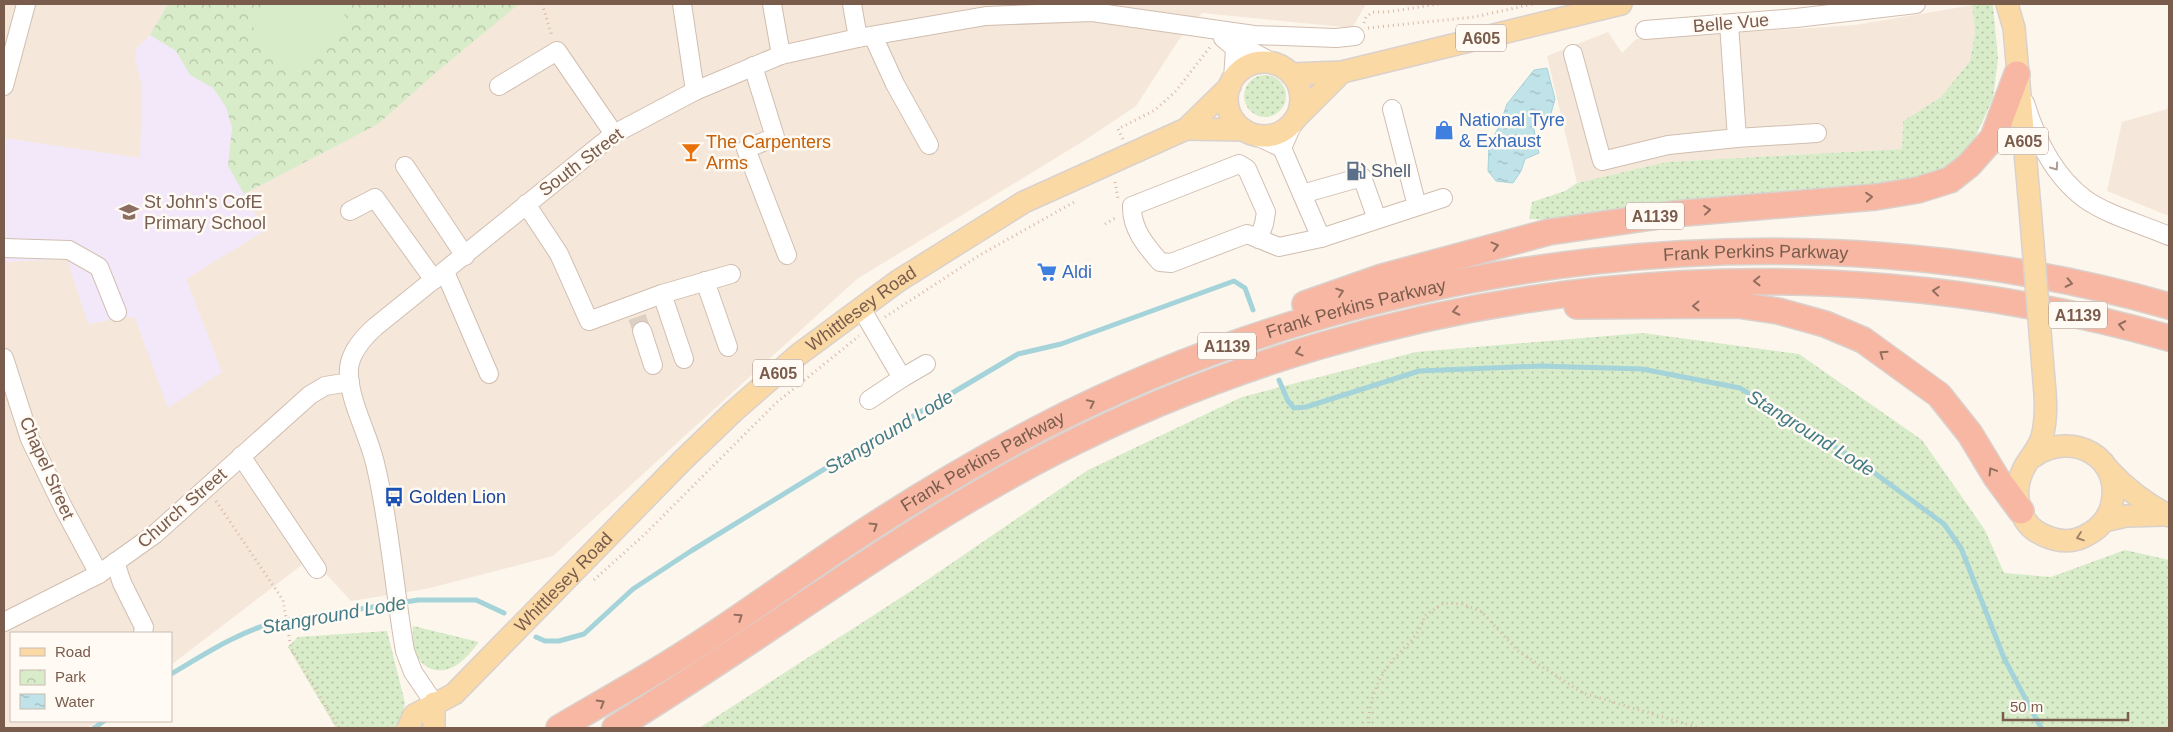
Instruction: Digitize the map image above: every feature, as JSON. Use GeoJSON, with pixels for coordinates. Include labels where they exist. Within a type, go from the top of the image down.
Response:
{"type":"FeatureCollection","features":[{"type":"Feature","properties":{"kind":"highway","name":"A1139"},"geometry":{"type":"LineString","coordinates":[[1250,337],[1313,302],[1382,277],[1549,232],[1673,214],[1876,197],[1918,190],[1950,180],[1969,165],[1993,138],[2017,74]]}},
{"type":"Feature","properties":{"kind":"highway","name":"Frank Perkins Parkway"},"geometry":{"type":"LineString","coordinates":[[559,728],[680,656],[849,541],[954,476],[1038,429],[1110,394],[1250,337],[1392,297],[1561,263],[1708,252],[1790,251],[1886,257],[1986,267],[2138,297],[2169,306]]}},
{"type":"Feature","properties":{"kind":"highway","name":"Frank Perkins Parkway"},"geometry":{"type":"LineString","coordinates":[[615,728],[697,678],[862,566],[965,501],[1051,454],[1121,419],[1206,384],[1284,356],[1398,324],[1488,305],[1643,285],[1791,280],[1883,286],[1985,296],[2132,327],[2169,338]]}},
{"type":"Feature","properties":{"kind":"highway","name":"A1139"},"geometry":{"type":"LineString","coordinates":[[1488,305],[1737,305],[1778,311],[1825,324],[1863,340],[1939,395],[1970,434],[1996,477],[2020,511]]}},
{"type":"Feature","properties":{"kind":"main road","name":"A605"},"geometry":{"type":"LineString","coordinates":[[1231,83],[1250,65],[1261,63],[1282,69],[1342,72],[1621,4]]}},
{"type":"Feature","properties":{"kind":"main road","name":"A605"},"geometry":{"type":"LineString","coordinates":[[2007,4],[2014,28],[2045,391],[2046,420],[2041,439],[2033,457]]}},
{"type":"Feature","properties":{"kind":"main road","name":"A605"},"geometry":{"type":"LineString","coordinates":[[2014,28],[2019,4]]}},
{"type":"Feature","properties":{"kind":"main road"},"geometry":{"type":"LineString","coordinates":[[1282,69],[1301,94],[1295,119]]}},
{"type":"Feature","properties":{"kind":"main road","name":"A605"},"geometry":{"type":"LineString","coordinates":[[1247,132],[1262,136],[1274,135],[1285,130],[1342,72]]}},
{"type":"Feature","properties":{"kind":"main road"},"geometry":{"type":"LineString","coordinates":[[1231,83],[1227,98],[1229,110],[1235,121],[1247,132]]}},
{"type":"Feature","properties":{"kind":"main road","name":"Whittlesey Road"},"geometry":{"type":"LineString","coordinates":[[408,728],[414,715],[454,694],[683,460],[734,411],[798,355],[898,281],[1024,202],[1186,128],[1231,83]]}},
{"type":"Feature","properties":{"kind":"main road","name":"Whittlesey Road"},"geometry":{"type":"LineString","coordinates":[[1186,128],[1247,132]]}},
{"type":"Feature","properties":{"kind":"main road","name":"A605"},"geometry":{"type":"LineString","coordinates":[[2045,391],[2050,418],[2060,433],[2073,445]]}},
{"type":"Feature","properties":{"kind":"main road"},"geometry":{"type":"LineString","coordinates":[[2107,468],[2112,481],[2114,495],[2110,509],[2104,521],[2087,535],[2067,541],[2052,539],[2039,533],[2028,524],[2020,511],[2017,497],[2018,482],[2024,468],[2033,457],[2052,446],[2073,445],[2086,449],[2098,457],[2132,493],[2146,504],[2169,516]]}},
{"type":"Feature","properties":{"kind":"main road"},"geometry":{"type":"LineString","coordinates":[[2104,521],[2148,514],[2169,516]]}},
{"type":"Feature","properties":{"kind":"main road"},"geometry":{"type":"LineString","coordinates":[[434,703],[434,728]]}},
{"type":"Feature","properties":{"kind":"street"},"geometry":{"type":"LineString","coordinates":[[4,86],[26,4]]}},
{"type":"Feature","properties":{"kind":"street"},"geometry":{"type":"LineString","coordinates":[[682,4],[695,91]]}},
{"type":"Feature","properties":{"kind":"street"},"geometry":{"type":"LineString","coordinates":[[772,4],[781,55]]}},
{"type":"Feature","properties":{"kind":"street"},"geometry":{"type":"LineString","coordinates":[[852,4],[866,37],[929,145]]}},
{"type":"Feature","properties":{"kind":"street","name":"Belle Vue"},"geometry":{"type":"LineString","coordinates":[[1645,30],[1729,24],[1816,10],[1916,4]]}},
{"type":"Feature","properties":{"kind":"street","name":"South Street"},"geometry":{"type":"LineString","coordinates":[[434,703],[413,672],[408,661],[399,613],[385,508],[375,461],[350,382],[351,358],[365,336],[614,134],[695,91],[781,55],[866,37],[986,16],[1092,12],[1211,28],[1282,69]]}},
{"type":"Feature","properties":{"kind":"street"},"geometry":{"type":"LineString","coordinates":[[1729,24],[1736,138]]}},
{"type":"Feature","properties":{"kind":"street"},"geometry":{"type":"LineString","coordinates":[[1211,28],[1254,35],[1335,43],[1359,32]]}},
{"type":"Feature","properties":{"kind":"street"},"geometry":{"type":"LineString","coordinates":[[1211,28],[1235,48],[1231,83]]}},
{"type":"Feature","properties":{"kind":"street"},"geometry":{"type":"LineString","coordinates":[[499,86],[557,51],[614,134]]}},
{"type":"Feature","properties":{"kind":"street"},"geometry":{"type":"LineString","coordinates":[[1573,54],[1602,161],[1668,145],[1736,138],[1817,133]]}},
{"type":"Feature","properties":{"kind":"street"},"geometry":{"type":"LineString","coordinates":[[753,66],[775,137],[746,149],[787,255]]}},
{"type":"Feature","properties":{"kind":"street"},"geometry":{"type":"LineString","coordinates":[[2017,74],[2029,117],[2047,156],[2066,183],[2086,200],[2169,236]]}},
{"type":"Feature","properties":{"kind":"street"},"geometry":{"type":"LineString","coordinates":[[1392,109],[1417,206]]}},
{"type":"Feature","properties":{"kind":"street"},"geometry":{"type":"LineString","coordinates":[[1282,148],[1295,119]]}},
{"type":"Feature","properties":{"kind":"street"},"geometry":{"type":"LineString","coordinates":[[1247,132],[1282,148],[1321,238]]}},
{"type":"Feature","properties":{"kind":"street"},"geometry":{"type":"LineString","coordinates":[[1258,240],[1266,212],[1247,169],[1238,164],[1132,206],[1132,218],[1145,245],[1160,262],[1171,263],[1247,234],[1258,240],[1279,247],[1321,238],[1443,198]]}},
{"type":"Feature","properties":{"kind":"street"},"geometry":{"type":"LineString","coordinates":[[406,166],[465,256]]}},
{"type":"Feature","properties":{"kind":"street"},"geometry":{"type":"LineString","coordinates":[[1302,194],[1362,177],[1377,219]]}},
{"type":"Feature","properties":{"kind":"street"},"geometry":{"type":"LineString","coordinates":[[350,211],[375,198],[440,276],[489,374]]}},
{"type":"Feature","properties":{"kind":"street"},"geometry":{"type":"LineString","coordinates":[[526,204],[559,254],[589,320],[638,318],[662,294],[731,274]]}},
{"type":"Feature","properties":{"kind":"street"},"geometry":{"type":"LineString","coordinates":[[4,248],[68,250],[99,267],[117,312]]}},
{"type":"Feature","properties":{"kind":"street"},"geometry":{"type":"LineString","coordinates":[[705,281],[728,347]]}},
{"type":"Feature","properties":{"kind":"street"},"geometry":{"type":"LineString","coordinates":[[662,294],[684,359]]}},
{"type":"Feature","properties":{"kind":"street"},"geometry":{"type":"LineString","coordinates":[[861,308],[902,378]]}},
{"type":"Feature","properties":{"kind":"street"},"geometry":{"type":"LineString","coordinates":[[638,318],[653,365]]}},
{"type":"Feature","properties":{"kind":"street","name":"Chapel Street"},"geometry":{"type":"LineString","coordinates":[[4,358],[30,439],[64,509],[99,574]]}},
{"type":"Feature","properties":{"kind":"street"},"geometry":{"type":"LineString","coordinates":[[869,400],[926,364]]}},
{"type":"Feature","properties":{"kind":"street","name":"Church Street"},"geometry":{"type":"LineString","coordinates":[[4,622],[99,574],[155,534],[310,395],[325,386],[350,382]]}},
{"type":"Feature","properties":{"kind":"street"},"geometry":{"type":"LineString","coordinates":[[241,456],[317,569]]}},
{"type":"Feature","properties":{"kind":"street"},"geometry":{"type":"LineString","coordinates":[[115,562],[122,583],[144,627],[143,632]]}},
{"type":"Feature","properties":{"kind":"path"},"geometry":{"type":"LineString","coordinates":[[542,4],[557,51]]}},
{"type":"Feature","properties":{"kind":"path"},"geometry":{"type":"LineString","coordinates":[[1359,32],[1366,17],[1373,12],[1387,12],[1439,4]]}},
{"type":"Feature","properties":{"kind":"path"},"geometry":{"type":"LineString","coordinates":[[1359,32],[1474,17],[1533,4]]}},
{"type":"Feature","properties":{"kind":"path"},"geometry":{"type":"LineString","coordinates":[[1128,153],[1118,129],[1155,110],[1176,91],[1211,46],[1211,28]]}},
{"type":"Feature","properties":{"kind":"path"},"geometry":{"type":"LineString","coordinates":[[1108,186],[1122,179]]}},
{"type":"Feature","properties":{"kind":"path"},"geometry":{"type":"LineString","coordinates":[[590,584],[646,532],[776,402],[872,326],[980,255],[1078,200]]}},
{"type":"Feature","properties":{"kind":"path"},"geometry":{"type":"LineString","coordinates":[[208,488],[283,600],[291,648],[339,728]]}},
{"type":"Feature","properties":{"kind":"path"},"geometry":{"type":"LineString","coordinates":[[1369,728],[1373,697],[1387,667],[1423,626],[1424,616],[1444,603],[1463,604],[1482,612],[1518,652],[1583,693],[1698,728]]}},
{"type":"Feature","properties":{"kind":"shaded area"},"geometry":{"type":"Polygon","coordinates":[[[4,4],[1366,4],[1352,28],[1202,13],[1180,38],[1136,106],[1082,142],[857,279],[553,556],[426,589],[351,601],[311,558],[172,664],[172,632],[10,632],[10,722],[97,722],[88,728],[4,728],[4,4]]]}},
{"type":"Feature","properties":{"kind":"shaded area","name":"St John's CofE Primary School"},"geometry":{"type":"Polygon","coordinates":[[[168,4],[378,124],[244,194],[264,231],[186,279],[222,372],[168,408],[135,318],[129,317],[88,324],[67,259],[4,262],[4,138],[140,158],[142,87],[135,59],[136,49],[150,35],[168,4]]]}},
{"type":"Feature","properties":{"kind":"shaded area"},"geometry":{"type":"Polygon","coordinates":[[[1973,5],[1975,32],[1970,61],[1941,97],[1903,121],[1902,149],[1666,162],[1577,183],[1547,56],[1608,32],[1622,53],[1636,39],[1855,25],[1973,5]]]}},
{"type":"Feature","properties":{"kind":"shaded area"},"geometry":{"type":"Polygon","coordinates":[[[2169,100],[2169,216],[2107,191],[2122,122],[2167,109],[2169,100]]]}},
{"type":"Feature","properties":{"kind":"green space"},"geometry":{"type":"Polygon","coordinates":[[[168,4],[519,4],[434,74],[378,124],[244,194],[228,166],[232,128],[226,107],[213,88],[190,75],[176,51],[150,35],[168,4]]]}},
{"type":"Feature","properties":{"kind":"green space"},"geometry":{"type":"Polygon","coordinates":[[[263,4],[335,4],[353,25],[293,81],[248,20],[263,4]]]}},
{"type":"Feature","properties":{"kind":"green space"},"geometry":{"type":"Polygon","coordinates":[[[1972,4],[1993,4],[1998,59],[1993,98],[1970,149],[1936,174],[1881,185],[1760,194],[1558,220],[1529,219],[1532,202],[1565,191],[1577,183],[1666,162],[1902,149],[1903,121],[1941,97],[1970,61],[1975,32],[1972,4]]]}},
{"type":"Feature","properties":{"kind":"green space"},"geometry":{"type":"Polygon","coordinates":[[[1269,75],[1277,78],[1283,84],[1286,96],[1283,108],[1277,114],[1261,117],[1253,114],[1247,108],[1244,92],[1247,84],[1253,78],[1269,75]]]}},
{"type":"Feature","properties":{"kind":"green space"},"geometry":{"type":"Polygon","coordinates":[[[1643,333],[1799,354],[1922,440],[1985,530],[2004,573],[2051,577],[2125,550],[2169,560],[2169,728],[699,728],[911,591],[1088,470],[1242,397],[1416,352],[1643,333]]]}},
{"type":"Feature","properties":{"kind":"green space"},"geometry":{"type":"Polygon","coordinates":[[[413,626],[479,642],[456,666],[448,669],[433,669],[426,666],[416,654],[413,643],[413,626]]]}},
{"type":"Feature","properties":{"kind":"green space"},"geometry":{"type":"Polygon","coordinates":[[[387,631],[405,703],[399,727],[336,728],[288,647],[298,637],[387,631]]]}},
{"type":"Feature","properties":{"kind":"water"},"geometry":{"type":"Polygon","coordinates":[[[1547,68],[1555,99],[1550,117],[1541,119],[1533,125],[1539,153],[1525,159],[1521,171],[1513,183],[1496,181],[1488,171],[1489,144],[1499,127],[1507,104],[1534,70],[1547,68]]]}},
{"type":"Feature","properties":{"kind":"waterway","name":"Stanground Lode"},"geometry":{"type":"LineString","coordinates":[[536,637],[545,641],[559,641],[584,634],[633,589],[691,551],[839,460],[1018,354],[1061,344],[1234,281],[1245,288],[1253,310]]}},
{"type":"Feature","properties":{"kind":"waterway","name":"Stanground Lode"},"geometry":{"type":"LineString","coordinates":[[1279,380],[1288,401],[1294,408],[1306,407],[1419,371],[1540,366],[1642,369],[1740,388],[1861,463],[1944,524],[1961,548],[2004,658],[2041,728]]}},
{"type":"Feature","properties":{"kind":"waterway","name":"Stanground Lode"},"geometry":{"type":"LineString","coordinates":[[172,673],[235,638],[276,622],[418,600],[476,600],[504,613]]}},
{"type":"Feature","properties":{"kind":"waterway","name":"Stanground Lode"},"geometry":{"type":"LineString","coordinates":[[94,728],[103,722]]}},
{"type":"Feature","properties":{"kind":"tunnel"},"geometry":{"type":"LineString","coordinates":[[637,317],[642,331]]}},
{"type":"Feature","properties":{"kind":"place","name":"National Tyre & Exhaust"},"geometry":{"type":"Point","coordinates":[1444,130]}},
{"type":"Feature","properties":{"kind":"place","name":"The Carpenters Arms"},"geometry":{"type":"Point","coordinates":[691,152]}},
{"type":"Feature","properties":{"kind":"place","name":"Shell"},"geometry":{"type":"Point","coordinates":[1356,171]}},
{"type":"Feature","properties":{"kind":"place","name":"St John's CofE Primary School"},"geometry":{"type":"Point","coordinates":[129,212]}},
{"type":"Feature","properties":{"kind":"place","name":"Aldi"},"geometry":{"type":"Point","coordinates":[1047,272]}},
{"type":"Feature","properties":{"kind":"place","name":"Golden Lion"},"geometry":{"type":"Point","coordinates":[394,497]}}]}
